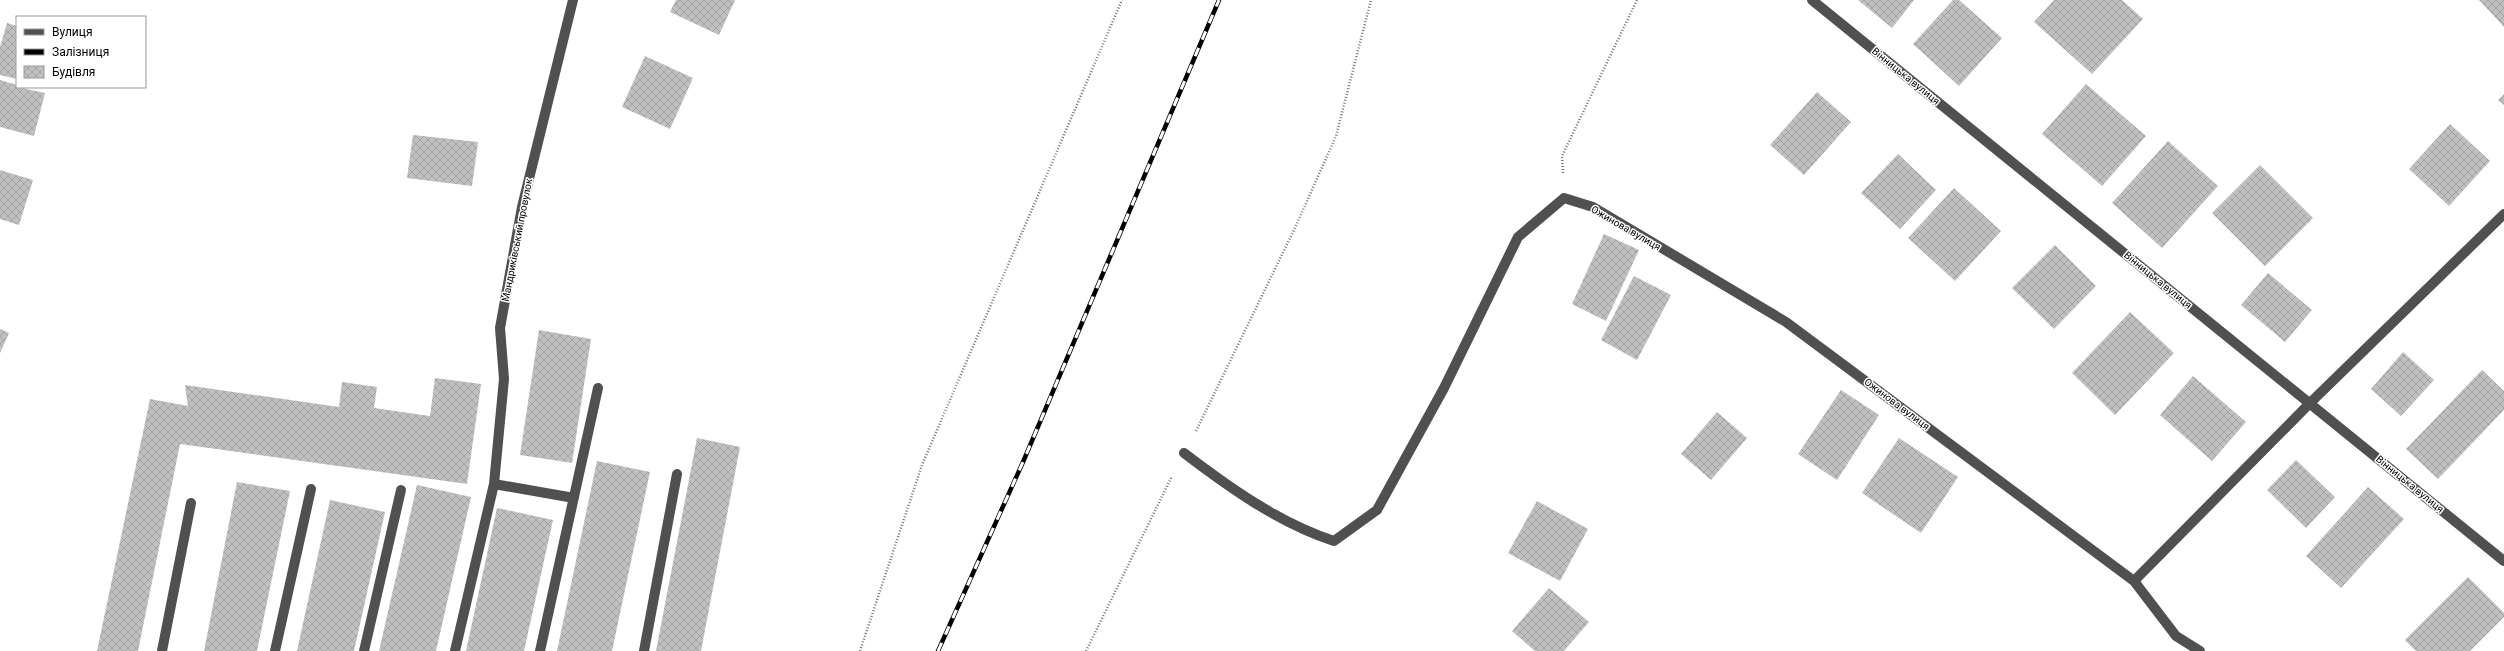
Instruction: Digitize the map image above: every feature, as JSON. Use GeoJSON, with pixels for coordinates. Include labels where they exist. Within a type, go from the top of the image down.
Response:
{"type":"FeatureCollection","features":[{"type":"Feature","properties":{"kind":"street","name":"Мандриківський провулок"},"geometry":{"type":"LineString","coordinates":[[455,651],[494,484],[504,379],[500,328],[522,207],[573,0]]}},
{"type":"Feature","properties":{"kind":"street","name":"Вінницька вулиця"},"geometry":{"type":"LineString","coordinates":[[1812,0],[2504,561]]}},
{"type":"Feature","properties":{"kind":"street"},"geometry":{"type":"LineString","coordinates":[[1184,453],[1225,484],[1308,532],[1334,541],[1377,510],[1444,388],[1518,237],[1564,198]]}},
{"type":"Feature","properties":{"kind":"street","name":"Ожинова вулиця"},"geometry":{"type":"LineString","coordinates":[[1564,198],[1593,207],[1786,322],[2134,581],[2176,636],[2200,651]]}},
{"type":"Feature","properties":{"kind":"street"},"geometry":{"type":"LineString","coordinates":[[2134,581],[2310,403],[2504,214]]}},
{"type":"Feature","properties":{"kind":"street"},"geometry":{"type":"LineString","coordinates":[[540,651],[598,388]]}},
{"type":"Feature","properties":{"kind":"street"},"geometry":{"type":"LineString","coordinates":[[644,651],[677,474]]}},
{"type":"Feature","properties":{"kind":"street"},"geometry":{"type":"LineString","coordinates":[[494,484],[574,498]]}},
{"type":"Feature","properties":{"kind":"street"},"geometry":{"type":"LineString","coordinates":[[275,651],[311,489]]}},
{"type":"Feature","properties":{"kind":"street"},"geometry":{"type":"LineString","coordinates":[[364,651],[401,490]]}},
{"type":"Feature","properties":{"kind":"street"},"geometry":{"type":"LineString","coordinates":[[162,651],[191,503]]}},
{"type":"Feature","properties":{"kind":"path"},"geometry":{"type":"LineString","coordinates":[[860,651],[922,465],[1122,0]]}},
{"type":"Feature","properties":{"kind":"path"},"geometry":{"type":"LineString","coordinates":[[1086,651],[1161,495],[1184,453],[1295,228],[1336,136],[1371,0]]}},
{"type":"Feature","properties":{"kind":"path"},"geometry":{"type":"LineString","coordinates":[[1564,198],[1562,156],[1637,0]]}},
{"type":"Feature","properties":{"kind":"building"},"geometry":{"type":"Polygon","coordinates":[[[676,0],[735,0],[719,35],[670,12],[676,0]]]}},
{"type":"Feature","properties":{"kind":"building"},"geometry":{"type":"Polygon","coordinates":[[[1858,0],[1914,0],[1892,28],[1858,0]]]}},
{"type":"Feature","properties":{"kind":"building"},"geometry":{"type":"Polygon","coordinates":[[[1953,0],[1959,0],[2002,38],[1959,86],[1913,44],[1953,0]]]}},
{"type":"Feature","properties":{"kind":"building"},"geometry":{"type":"Polygon","coordinates":[[[2054,0],[2122,0],[2143,19],[2092,74],[2034,22],[2054,0]]]}},
{"type":"Feature","properties":{"kind":"building"},"geometry":{"type":"Polygon","coordinates":[[[2479,0],[2504,0],[2504,27],[2479,0]]]}},
{"type":"Feature","properties":{"kind":"building"},"geometry":{"type":"Polygon","coordinates":[[[7,23],[16,26],[16,79],[0,75],[0,47],[7,23]]]}},
{"type":"Feature","properties":{"kind":"building"},"geometry":{"type":"Polygon","coordinates":[[[645,56],[693,78],[670,129],[622,107],[645,56]]]}},
{"type":"Feature","properties":{"kind":"building"},"geometry":{"type":"Polygon","coordinates":[[[0,80],[16,85],[16,88],[45,93],[34,136],[0,127],[0,80]]]}},
{"type":"Feature","properties":{"kind":"building"},"geometry":{"type":"Polygon","coordinates":[[[2086,84],[2146,136],[2102,186],[2042,134],[2086,84]]]}},
{"type":"Feature","properties":{"kind":"building"},"geometry":{"type":"Polygon","coordinates":[[[1817,92],[1851,122],[1804,175],[1770,145],[1817,92]]]}},
{"type":"Feature","properties":{"kind":"building"},"geometry":{"type":"Polygon","coordinates":[[[2504,94],[2504,105],[2498,100],[2504,94]]]}},
{"type":"Feature","properties":{"kind":"building"},"geometry":{"type":"Polygon","coordinates":[[[2450,124],[2490,161],[2449,206],[2409,169],[2450,124]]]}},
{"type":"Feature","properties":{"kind":"building"},"geometry":{"type":"Polygon","coordinates":[[[413,135],[478,142],[472,186],[407,178],[413,135]]]}},
{"type":"Feature","properties":{"kind":"building"},"geometry":{"type":"Polygon","coordinates":[[[2168,141],[2218,186],[2162,248],[2112,203],[2168,141]]]}},
{"type":"Feature","properties":{"kind":"building"},"geometry":{"type":"Polygon","coordinates":[[[1898,154],[1936,190],[1900,229],[1861,193],[1898,154]]]}},
{"type":"Feature","properties":{"kind":"building"},"geometry":{"type":"Polygon","coordinates":[[[2260,165],[2313,218],[2265,266],[2212,213],[2260,165]]]}},
{"type":"Feature","properties":{"kind":"building"},"geometry":{"type":"Polygon","coordinates":[[[0,170],[33,180],[19,225],[0,219],[0,170]]]}},
{"type":"Feature","properties":{"kind":"building"},"geometry":{"type":"Polygon","coordinates":[[[1954,188],[2001,231],[1955,281],[1908,238],[1954,188]]]}},
{"type":"Feature","properties":{"kind":"building"},"geometry":{"type":"Polygon","coordinates":[[[1604,234],[1639,250],[1606,321],[1572,304],[1604,234]]]}},
{"type":"Feature","properties":{"kind":"building"},"geometry":{"type":"Polygon","coordinates":[[[2055,245],[2096,286],[2054,329],[2012,288],[2055,245]]]}},
{"type":"Feature","properties":{"kind":"building"},"geometry":{"type":"Polygon","coordinates":[[[2268,273],[2312,310],[2285,342],[2241,305],[2268,273]]]}},
{"type":"Feature","properties":{"kind":"building"},"geometry":{"type":"Polygon","coordinates":[[[1634,276],[1671,295],[1637,360],[1601,340],[1634,276]]]}},
{"type":"Feature","properties":{"kind":"building"},"geometry":{"type":"Polygon","coordinates":[[[2130,312],[2174,353],[2115,415],[2072,373],[2130,312]]]}},
{"type":"Feature","properties":{"kind":"building"},"geometry":{"type":"Polygon","coordinates":[[[0,329],[9,333],[0,353],[0,329]]]}},
{"type":"Feature","properties":{"kind":"building"},"geometry":{"type":"Polygon","coordinates":[[[539,330],[591,339],[572,463],[520,455],[539,330]]]}},
{"type":"Feature","properties":{"kind":"building"},"geometry":{"type":"Polygon","coordinates":[[[2403,352],[2434,380],[2401,416],[2371,389],[2403,352]]]}},
{"type":"Feature","properties":{"kind":"building"},"geometry":{"type":"Polygon","coordinates":[[[2482,370],[2504,391],[2504,410],[2438,479],[2406,449],[2482,370]]]}},
{"type":"Feature","properties":{"kind":"building"},"geometry":{"type":"Polygon","coordinates":[[[2193,376],[2246,422],[2212,461],[2160,415],[2193,376]]]}},
{"type":"Feature","properties":{"kind":"building"},"geometry":{"type":"Polygon","coordinates":[[[435,378],[481,384],[467,484],[180,444],[138,651],[97,651],[150,399],[188,406],[185,385],[339,407],[342,382],[377,387],[374,408],[430,416],[435,378]]]}},
{"type":"Feature","properties":{"kind":"building"},"geometry":{"type":"Polygon","coordinates":[[[1841,390],[1879,415],[1837,480],[1798,454],[1841,390]]]}},
{"type":"Feature","properties":{"kind":"building"},"geometry":{"type":"Polygon","coordinates":[[[1717,412],[1747,438],[1711,480],[1681,454],[1717,412]]]}},
{"type":"Feature","properties":{"kind":"building"},"geometry":{"type":"Polygon","coordinates":[[[697,438],[740,447],[701,651],[656,651],[697,438]]]}},
{"type":"Feature","properties":{"kind":"building"},"geometry":{"type":"Polygon","coordinates":[[[1899,438],[1958,477],[1921,533],[1862,493],[1899,438]]]}},
{"type":"Feature","properties":{"kind":"building"},"geometry":{"type":"Polygon","coordinates":[[[2296,460],[2335,497],[2306,528],[2267,490],[2296,460]]]}},
{"type":"Feature","properties":{"kind":"building"},"geometry":{"type":"Polygon","coordinates":[[[597,461],[650,472],[612,651],[557,651],[597,461]]]}},
{"type":"Feature","properties":{"kind":"building"},"geometry":{"type":"Polygon","coordinates":[[[237,482],[290,491],[257,651],[204,651],[237,482]]]}},
{"type":"Feature","properties":{"kind":"building"},"geometry":{"type":"Polygon","coordinates":[[[417,485],[471,497],[436,651],[379,651],[417,485]]]}},
{"type":"Feature","properties":{"kind":"building"},"geometry":{"type":"Polygon","coordinates":[[[2368,487],[2404,519],[2341,588],[2306,556],[2368,487]]]}},
{"type":"Feature","properties":{"kind":"building"},"geometry":{"type":"Polygon","coordinates":[[[330,500],[385,512],[354,651],[297,651],[330,500]]]}},
{"type":"Feature","properties":{"kind":"building"},"geometry":{"type":"Polygon","coordinates":[[[1537,501],[1588,529],[1560,581],[1508,553],[1537,501]]]}},
{"type":"Feature","properties":{"kind":"building"},"geometry":{"type":"Polygon","coordinates":[[[497,508],[553,520],[524,651],[466,651],[497,508]]]}},
{"type":"Feature","properties":{"kind":"building"},"geometry":{"type":"Polygon","coordinates":[[[2468,577],[2504,613],[2504,617],[2470,651],[2416,651],[2405,640],[2468,577]]]}},
{"type":"Feature","properties":{"kind":"building"},"geometry":{"type":"Polygon","coordinates":[[[1549,588],[1589,622],[1564,651],[1535,651],[1512,631],[1549,588]]]}},
{"type":"Feature","properties":{"kind":"railway"},"geometry":{"type":"LineString","coordinates":[[938,651],[1023,462],[1219,0]]}}]}
